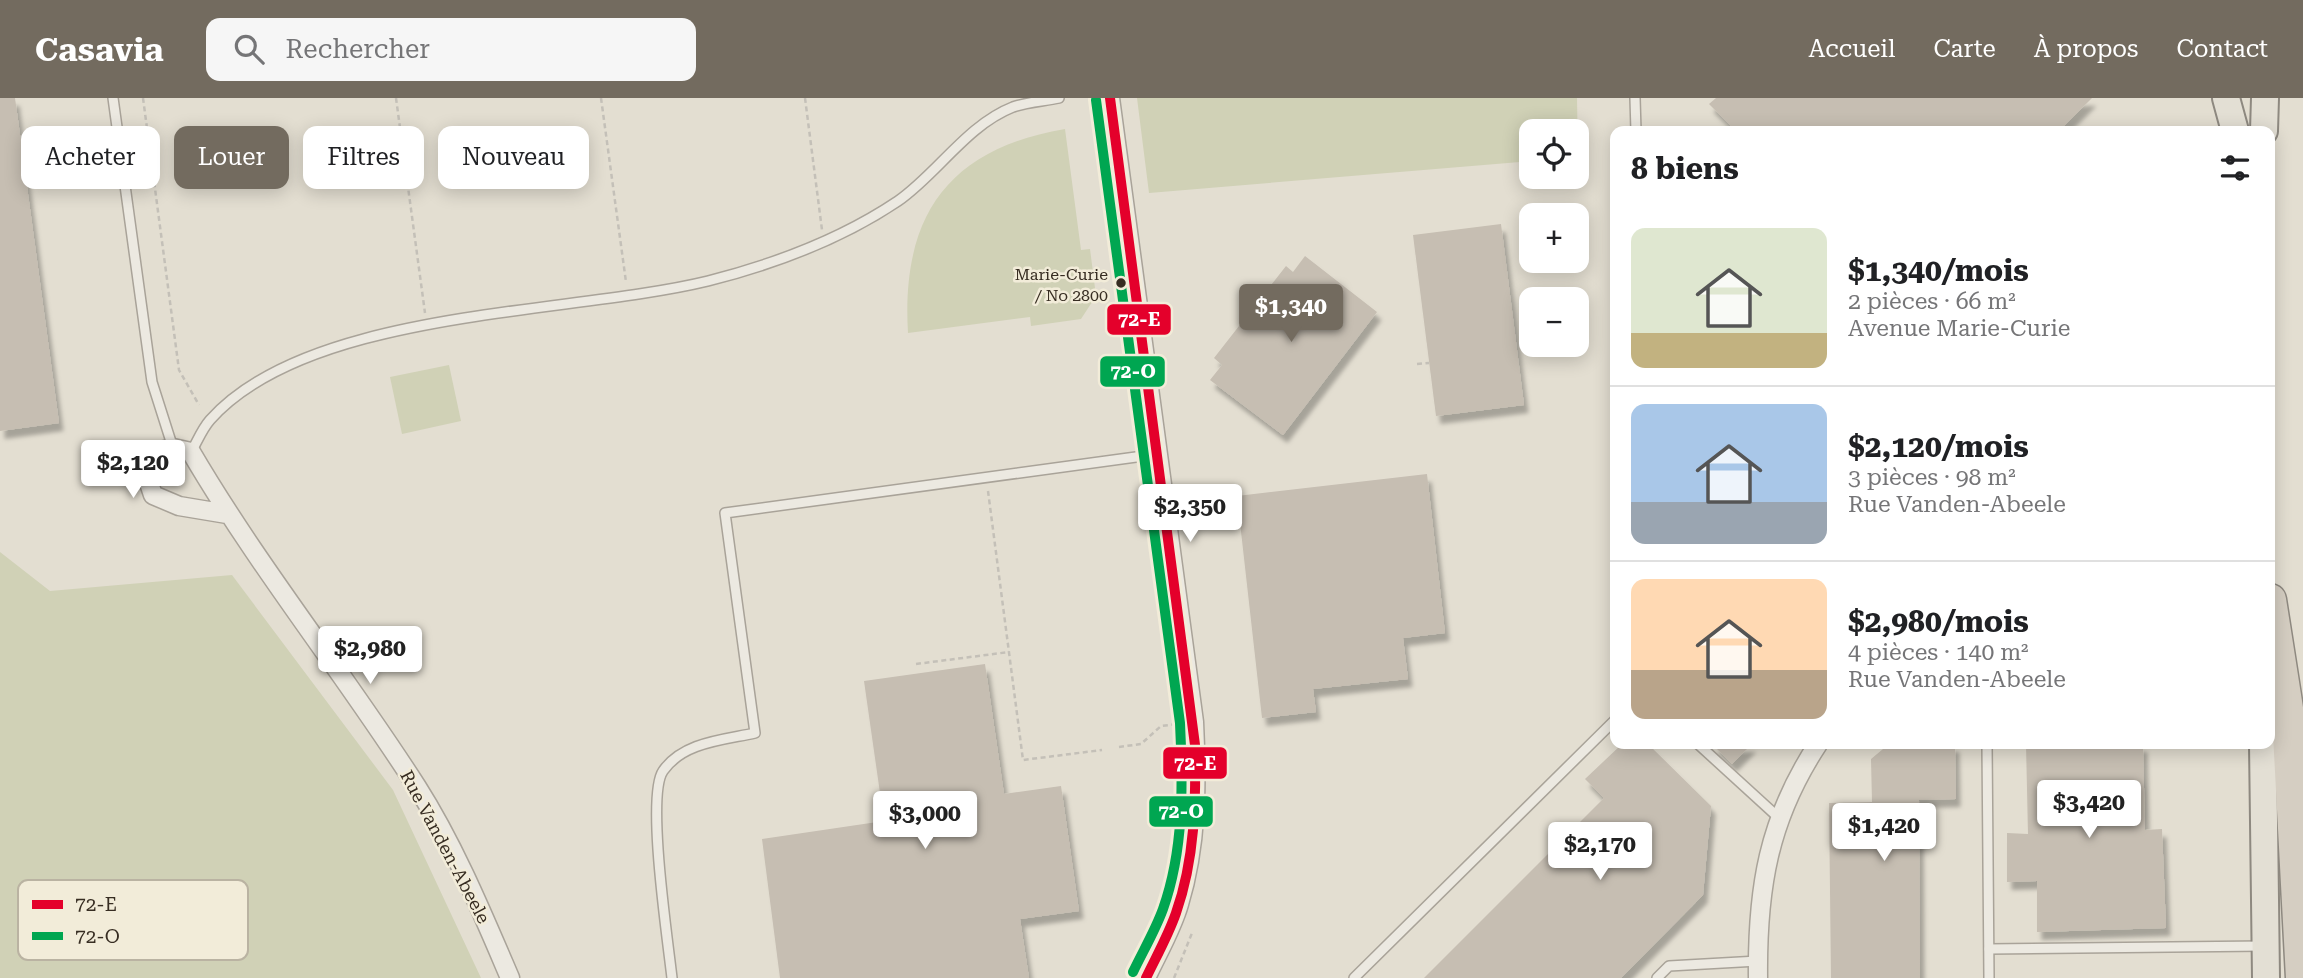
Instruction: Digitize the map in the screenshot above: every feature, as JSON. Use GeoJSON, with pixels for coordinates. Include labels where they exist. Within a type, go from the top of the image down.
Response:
{"type":"FeatureCollection","features":[{"type":"Feature","properties":{"kind":"highway"},"geometry":{"type":"LineString","coordinates":[[2275,632],[2288,715],[2301,978]]}},
{"type":"Feature","properties":{"kind":"main road"},"geometry":{"type":"LineString","coordinates":[[2226,98],[2234,126]]}},
{"type":"Feature","properties":{"kind":"main road"},"geometry":{"type":"LineString","coordinates":[[2264,126],[2265,98]]}},
{"type":"Feature","properties":{"kind":"main road"},"geometry":{"type":"LineString","coordinates":[[2263,749],[2266,978]]}},
{"type":"Feature","properties":{"kind":"street"},"geometry":{"type":"LineString","coordinates":[[1110,98],[1194,722],[1197,782],[1193,837],[1179,905],[1146,978]]}},
{"type":"Feature","properties":{"kind":"street","name":"Rue Vanden-Abeele"},"geometry":{"type":"LineString","coordinates":[[182,450],[418,789],[481,909],[510,978]]}},
{"type":"Feature","properties":{"kind":"street"},"geometry":{"type":"LineString","coordinates":[[182,450],[153,453],[146,462],[148,487],[153,495],[178,506],[227,514]]}},
{"type":"Feature","properties":{"kind":"street"},"geometry":{"type":"LineString","coordinates":[[1758,970],[1762,883],[1779,818],[1815,749]]}},
{"type":"Feature","properties":{"kind":"lane"},"geometry":{"type":"LineString","coordinates":[[113,98],[152,382],[182,450],[209,421],[264,378],[349,344],[426,325],[661,292],[794,256],[898,201],[979,128],[1013,107],[1059,98]]}},
{"type":"Feature","properties":{"kind":"lane"},"geometry":{"type":"LineString","coordinates":[[1635,98],[1636,126]]}},
{"type":"Feature","properties":{"kind":"lane"},"geometry":{"type":"LineString","coordinates":[[672,978],[656,810],[661,772],[677,756],[696,746],[755,733],[724,513],[1158,454]]}},
{"type":"Feature","properties":{"kind":"lane"},"geometry":{"type":"LineString","coordinates":[[1354,978],[1610,725]]}},
{"type":"Feature","properties":{"kind":"lane"},"geometry":{"type":"LineString","coordinates":[[1703,749],[1779,818]]}},
{"type":"Feature","properties":{"kind":"lane"},"geometry":{"type":"LineString","coordinates":[[1987,749],[1989,978]]}},
{"type":"Feature","properties":{"kind":"lane"},"geometry":{"type":"LineString","coordinates":[[1989,949],[2266,947]]}},
{"type":"Feature","properties":{"kind":"lane"},"geometry":{"type":"LineString","coordinates":[[1657,978],[1669,967],[1758,970]]}},
{"type":"Feature","properties":{"kind":"path"},"geometry":{"type":"LineString","coordinates":[[143,98],[179,370],[199,405]]}},
{"type":"Feature","properties":{"kind":"path"},"geometry":{"type":"LineString","coordinates":[[396,98],[426,325]]}},
{"type":"Feature","properties":{"kind":"path"},"geometry":{"type":"LineString","coordinates":[[601,98],[628,296]]}},
{"type":"Feature","properties":{"kind":"path"},"geometry":{"type":"LineString","coordinates":[[805,98],[824,242]]}},
{"type":"Feature","properties":{"kind":"path"},"geometry":{"type":"LineString","coordinates":[[1418,364],[1429,363]]}},
{"type":"Feature","properties":{"kind":"path"},"geometry":{"type":"LineString","coordinates":[[986,477],[1023,760],[1102,750]]}},
{"type":"Feature","properties":{"kind":"path"},"geometry":{"type":"LineString","coordinates":[[916,664],[1009,652]]}},
{"type":"Feature","properties":{"kind":"path"},"geometry":{"type":"LineString","coordinates":[[1119,747],[1141,744],[1161,726],[1194,722]]}},
{"type":"Feature","properties":{"kind":"path"},"geometry":{"type":"LineString","coordinates":[[1174,978],[1192,933]]}},
{"type":"Feature","properties":{"kind":"green space"},"geometry":{"type":"Polygon","coordinates":[[[1137,98],[1577,98],[1577,119],[1519,119],[1519,162],[1149,193],[1137,98]]]}},
{"type":"Feature","properties":{"kind":"green space"},"geometry":{"type":"Polygon","coordinates":[[[1065,129],[1081,250],[1090,249],[1096,296],[1081,319],[1031,326],[1030,317],[908,333],[908,291],[913,255],[924,222],[940,195],[962,171],[990,153],[1024,139],[1065,129]]]}},
{"type":"Feature","properties":{"kind":"green space"},"geometry":{"type":"Polygon","coordinates":[[[449,365],[461,421],[402,434],[390,377],[449,365]]]}},
{"type":"Feature","properties":{"kind":"green space"},"geometry":{"type":"Polygon","coordinates":[[[0,552],[50,591],[232,575],[393,790],[481,978],[0,978],[0,552]]]}},
{"type":"Feature","properties":{"kind":"building"},"geometry":{"type":"Polygon","coordinates":[[[0,98],[15,98],[21,142],[21,189],[27,189],[59,423],[0,431],[0,98]]]}},
{"type":"Feature","properties":{"kind":"building"},"geometry":{"type":"Polygon","coordinates":[[[1716,98],[2092,98],[2064,126],[1731,126],[1709,104],[1716,98]]]}},
{"type":"Feature","properties":{"kind":"building"},"geometry":{"type":"Polygon","coordinates":[[[1501,224],[1524,405],[1436,416],[1413,235],[1501,224]]]}},
{"type":"Feature","properties":{"kind":"building"},"geometry":{"type":"Polygon","coordinates":[[[1305,256],[1377,312],[1283,435],[1210,380],[1222,365],[1214,358],[1286,266],[1293,272],[1305,256]]]}},
{"type":"Feature","properties":{"kind":"building"},"geometry":{"type":"Polygon","coordinates":[[[1427,474],[1445,633],[1403,638],[1408,679],[1313,689],[1316,712],[1262,718],[1237,496],[1427,474]]]}},
{"type":"Feature","properties":{"kind":"building"},"geometry":{"type":"Polygon","coordinates":[[[985,664],[1004,794],[1061,786],[1079,911],[1020,919],[1029,978],[780,978],[762,839],[884,821],[864,681],[985,664]]]}},
{"type":"Feature","properties":{"kind":"building"},"geometry":{"type":"Polygon","coordinates":[[[1617,749],[1653,749],[1711,806],[1703,895],[1621,978],[1424,978],[1604,798],[1585,779],[1617,749]]]}},
{"type":"Feature","properties":{"kind":"building"},"geometry":{"type":"Polygon","coordinates":[[[1717,749],[1747,749],[1732,764],[1717,749]]]}},
{"type":"Feature","properties":{"kind":"building"},"geometry":{"type":"Polygon","coordinates":[[[1883,749],[1955,749],[1956,799],[1919,800],[1920,978],[1831,978],[1829,803],[1872,802],[1871,759],[1883,749]]]}},
{"type":"Feature","properties":{"kind":"building"},"geometry":{"type":"Polygon","coordinates":[[[2026,749],[2143,749],[2145,830],[2162,829],[2166,928],[2037,932],[2037,881],[2007,882],[2007,833],[2028,834],[2026,749]]]}},
{"type":"Feature","properties":{"kind":"transit line","name":"72-E"},"geometry":{"type":"LineString","coordinates":[[1110,98],[1195,745],[1194,809],[1187,872],[1173,922],[1146,978]]}},
{"type":"Feature","properties":{"kind":"transit line","name":"72-O"},"geometry":{"type":"LineString","coordinates":[[1096,100],[1181,746],[1180,817],[1175,864],[1163,909],[1133,972]]}},
{"type":"Feature","properties":{"kind":"place","name":"Marie-Curie / No 2800"},"geometry":{"type":"Point","coordinates":[1121,283]}}]}
